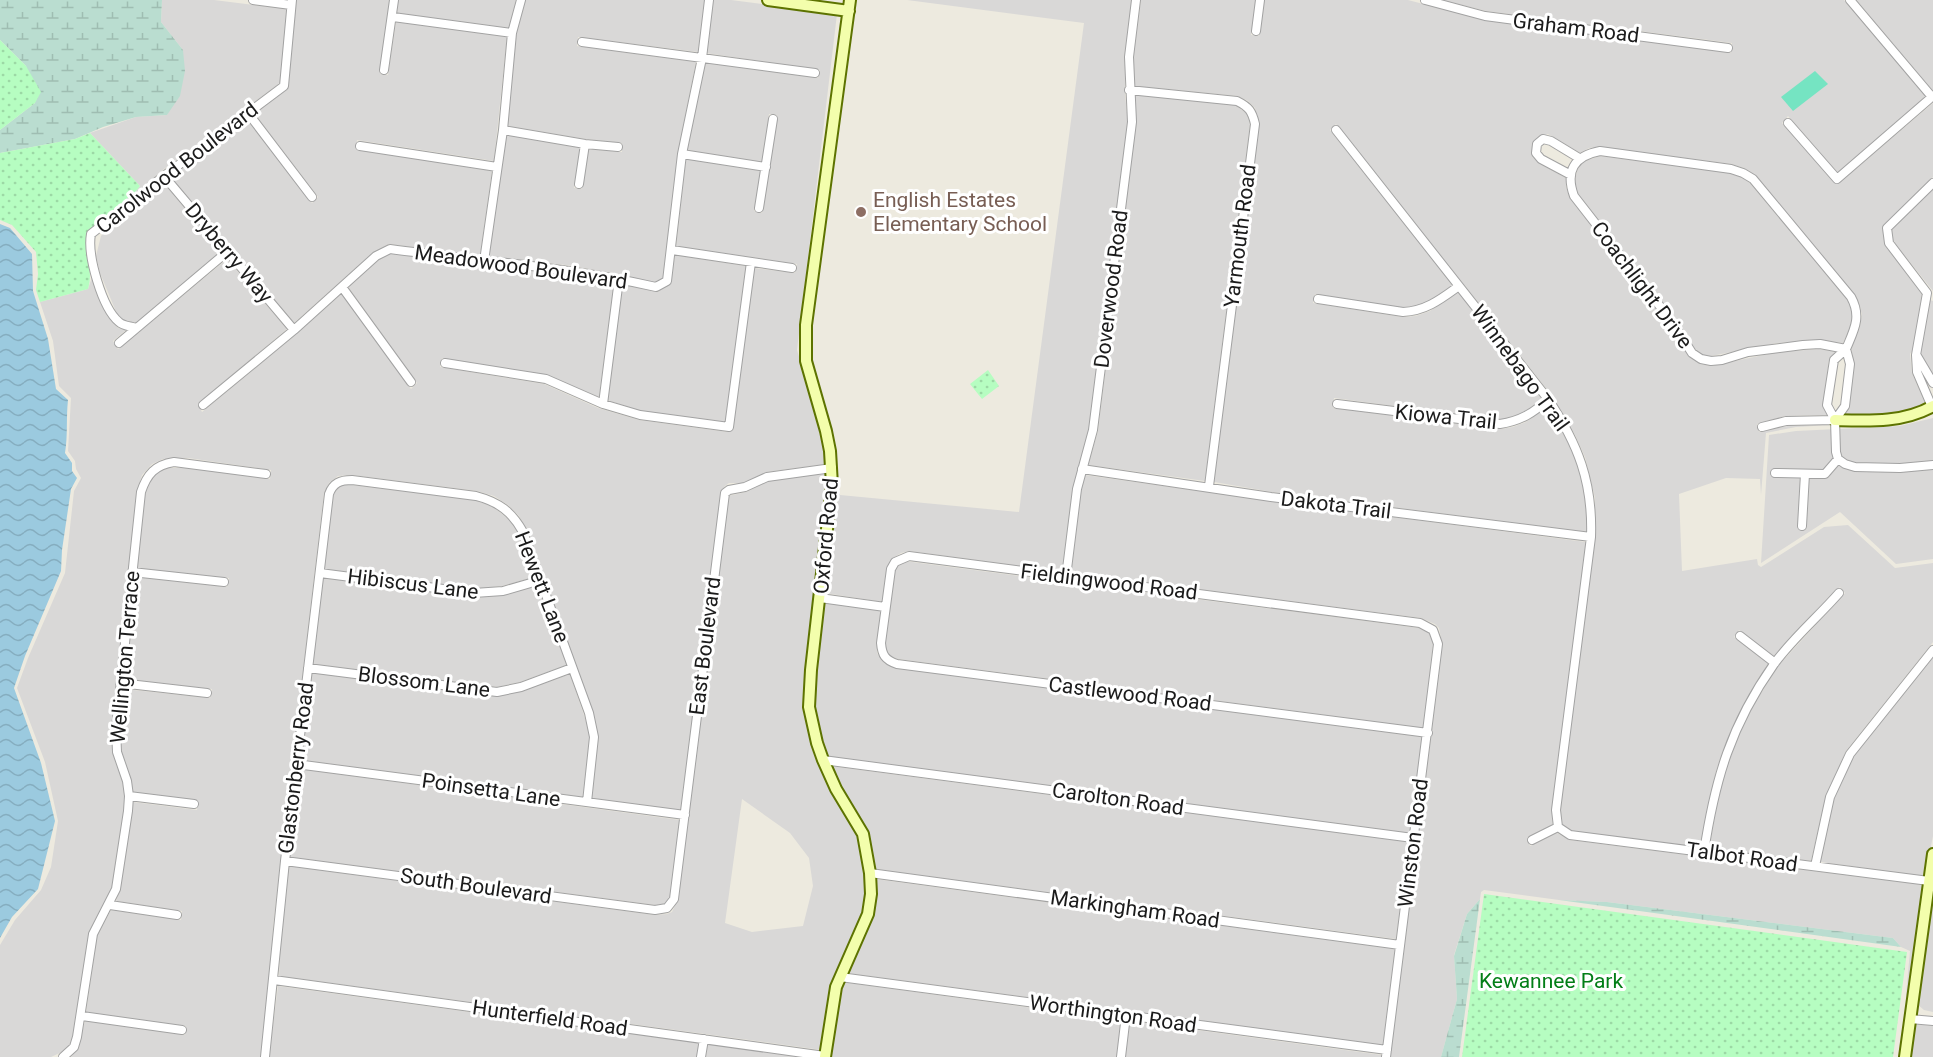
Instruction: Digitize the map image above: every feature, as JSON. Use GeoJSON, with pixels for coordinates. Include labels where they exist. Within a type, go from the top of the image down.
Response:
{"type":"FeatureCollection","features":[{"type":"Feature","properties":{"kind":"street"},"geometry":{"type":"LineString","coordinates":[[253,0],[292,2]]}},
{"type":"Feature","properties":{"kind":"street"},"geometry":{"type":"LineString","coordinates":[[384,70],[394,0]]}},
{"type":"Feature","properties":{"kind":"street"},"geometry":{"type":"LineString","coordinates":[[484,261],[503,130],[512,33],[521,0]]}},
{"type":"Feature","properties":{"kind":"street","name":"Meadowood Boulevard"},"geometry":{"type":"LineString","coordinates":[[203,405],[294,330],[376,256],[390,249],[566,270],[656,288],[667,281],[682,154],[702,58],[709,0]]}},
{"type":"Feature","properties":{"kind":"street"},"geometry":{"type":"LineString","coordinates":[[768,0],[850,5]]}},
{"type":"Feature","properties":{"kind":"street","name":"Doverwood Road"},"geometry":{"type":"LineString","coordinates":[[1066,577],[1077,489],[1094,430],[1132,122],[1129,57],[1136,0]]}},
{"type":"Feature","properties":{"kind":"street"},"geometry":{"type":"LineString","coordinates":[[1256,31],[1260,0]]}},
{"type":"Feature","properties":{"kind":"street","name":"Graham Road"},"geometry":{"type":"LineString","coordinates":[[1425,0],[1485,16],[1728,48]]}},
{"type":"Feature","properties":{"kind":"street"},"geometry":{"type":"LineString","coordinates":[[1788,123],[1837,179],[1933,97],[1850,0]]}},
{"type":"Feature","properties":{"kind":"street","name":"Carolwood Boulevard"},"geometry":{"type":"LineString","coordinates":[[136,328],[121,324],[106,303],[96,275],[91,234],[284,86],[292,2]]}},
{"type":"Feature","properties":{"kind":"street","name":"Oxford Road"},"geometry":{"type":"LineString","coordinates":[[825,1056],[833,999],[840,977],[860,934],[871,894],[863,834],[836,789],[823,760],[809,707],[811,670],[831,502],[832,468],[826,431],[808,373],[805,344],[807,313],[850,5]]}},
{"type":"Feature","properties":{"kind":"street"},"geometry":{"type":"LineString","coordinates":[[393,17],[512,33]]}},
{"type":"Feature","properties":{"kind":"street"},"geometry":{"type":"LineString","coordinates":[[582,42],[815,73]]}},
{"type":"Feature","properties":{"kind":"street","name":"Yarmouth Road"},"geometry":{"type":"LineString","coordinates":[[1129,90],[1237,101],[1246,105],[1252,112],[1255,124],[1209,486]]}},
{"type":"Feature","properties":{"kind":"street"},"geometry":{"type":"LineString","coordinates":[[248,112],[312,197]]}},
{"type":"Feature","properties":{"kind":"street"},"geometry":{"type":"LineString","coordinates":[[759,208],[773,119]]}},
{"type":"Feature","properties":{"kind":"street"},"geometry":{"type":"LineString","coordinates":[[503,130],[585,144],[618,147]]}},
{"type":"Feature","properties":{"kind":"street","name":"Winnebago Trail"},"geometry":{"type":"LineString","coordinates":[[1336,130],[1548,399],[1581,458],[1591,499],[1591,537],[1556,810],[1558,827]]}},
{"type":"Feature","properties":{"kind":"street"},"geometry":{"type":"LineString","coordinates":[[1579,158],[1546,139],[1537,144],[1536,153],[1541,159],[1571,175],[1579,158],[1600,151],[1731,169],[1753,179],[1851,297],[1858,313],[1856,325],[1846,349],[1834,360],[1827,405],[1835,420],[1838,459],[1845,464],[1855,466],[1900,468],[1933,465]]}},
{"type":"Feature","properties":{"kind":"street"},"geometry":{"type":"LineString","coordinates":[[579,184],[585,144]]}},
{"type":"Feature","properties":{"kind":"street"},"geometry":{"type":"LineString","coordinates":[[360,146],[497,167]]}},
{"type":"Feature","properties":{"kind":"street"},"geometry":{"type":"LineString","coordinates":[[682,154],[766,167]]}},
{"type":"Feature","properties":{"kind":"street","name":"Coachlight Drive"},"geometry":{"type":"LineString","coordinates":[[1571,175],[1570,185],[1574,196],[1673,324],[1692,353],[1701,359],[1722,360],[1748,352],[1803,345],[1820,344],[1846,349]]}},
{"type":"Feature","properties":{"kind":"street","name":"Dryberry Way"},"geometry":{"type":"LineString","coordinates":[[164,176],[294,330]]}},
{"type":"Feature","properties":{"kind":"street"},"geometry":{"type":"LineString","coordinates":[[1762,427],[1786,421],[1892,420],[1932,407],[1917,372],[1916,355],[1930,295],[1889,243],[1887,228],[1933,183]]}},
{"type":"Feature","properties":{"kind":"street"},"geometry":{"type":"LineString","coordinates":[[672,250],[792,268]]}},
{"type":"Feature","properties":{"kind":"street"},"geometry":{"type":"LineString","coordinates":[[119,342],[228,252]]}},
{"type":"Feature","properties":{"kind":"street"},"geometry":{"type":"LineString","coordinates":[[445,363],[546,379],[603,404],[640,415],[729,427],[751,262]]}},
{"type":"Feature","properties":{"kind":"street"},"geometry":{"type":"LineString","coordinates":[[603,404],[619,279]]}},
{"type":"Feature","properties":{"kind":"street"},"geometry":{"type":"LineString","coordinates":[[342,286],[411,382]]}},
{"type":"Feature","properties":{"kind":"street"},"geometry":{"type":"LineString","coordinates":[[1318,299],[1416,312],[1428,308],[1459,286]]}},
{"type":"Feature","properties":{"kind":"street"},"geometry":{"type":"LineString","coordinates":[[1835,420],[1845,406],[1850,364],[1846,349]]}},
{"type":"Feature","properties":{"kind":"street"},"geometry":{"type":"LineString","coordinates":[[1916,355],[1933,383]]}},
{"type":"Feature","properties":{"kind":"street","name":"Kiowa Trail"},"geometry":{"type":"LineString","coordinates":[[1337,404],[1500,424],[1512,423],[1525,417],[1548,399]]}},
{"type":"Feature","properties":{"kind":"street"},"geometry":{"type":"LineString","coordinates":[[1775,473],[1825,474],[1838,459]]}},
{"type":"Feature","properties":{"kind":"street","name":"Wellington Terrace"},"geometry":{"type":"LineString","coordinates":[[63,1057],[74,1047],[82,1016],[93,934],[110,905],[116,889],[129,796],[127,781],[117,752],[116,728],[141,492],[145,479],[154,468],[174,462],[266,474]]}},
{"type":"Feature","properties":{"kind":"street","name":"East Boulevard"},"geometry":{"type":"LineString","coordinates":[[667,908],[674,899],[725,493],[767,477],[832,468]]}},
{"type":"Feature","properties":{"kind":"street","name":"Dakota Trail"},"geometry":{"type":"LineString","coordinates":[[1082,469],[1591,537]]}},
{"type":"Feature","properties":{"kind":"street"},"geometry":{"type":"LineString","coordinates":[[1802,526],[1805,474]]}},
{"type":"Feature","properties":{"kind":"street","name":"Hewett Lane"},"geometry":{"type":"LineString","coordinates":[[337,483],[352,480],[476,496],[505,508],[515,518],[523,532],[541,580],[593,729],[593,753],[587,802]]}},
{"type":"Feature","properties":{"kind":"street","name":"Glastonberry Road"},"geometry":{"type":"LineString","coordinates":[[265,1057],[277,931],[329,494],[337,483]]}},
{"type":"Feature","properties":{"kind":"street","name":"Fieldingwood Road"},"geometry":{"type":"LineString","coordinates":[[885,607],[891,569],[895,562],[909,556],[1420,623],[1433,630]]}},
{"type":"Feature","properties":{"kind":"street"},"geometry":{"type":"LineString","coordinates":[[132,572],[224,582]]}},
{"type":"Feature","properties":{"kind":"street","name":"Hibiscus Lane"},"geometry":{"type":"LineString","coordinates":[[320,573],[474,593],[503,591],[541,580]]}},
{"type":"Feature","properties":{"kind":"street"},"geometry":{"type":"LineString","coordinates":[[1704,852],[1719,773],[1749,703],[1775,663],[1839,593]]}},
{"type":"Feature","properties":{"kind":"street"},"geometry":{"type":"LineString","coordinates":[[820,598],[885,607]]}},
{"type":"Feature","properties":{"kind":"street","name":"Castlewood Road"},"geometry":{"type":"LineString","coordinates":[[885,607],[882,653],[887,660],[897,664],[1428,733]]}},
{"type":"Feature","properties":{"kind":"street","name":"Winston Road"},"geometry":{"type":"LineString","coordinates":[[1386,1054],[1438,644],[1433,630]]}},
{"type":"Feature","properties":{"kind":"street"},"geometry":{"type":"LineString","coordinates":[[1740,636],[1775,663]]}},
{"type":"Feature","properties":{"kind":"street"},"geometry":{"type":"LineString","coordinates":[[1815,867],[1830,797],[1850,753],[1933,650]]}},
{"type":"Feature","properties":{"kind":"street","name":"Blossom Lane"},"geometry":{"type":"LineString","coordinates":[[308,668],[497,692],[521,687],[572,668]]}},
{"type":"Feature","properties":{"kind":"street"},"geometry":{"type":"LineString","coordinates":[[120,683],[207,693]]}},
{"type":"Feature","properties":{"kind":"street","name":"Carolton Road"},"geometry":{"type":"LineString","coordinates":[[823,760],[1413,838]]}},
{"type":"Feature","properties":{"kind":"street","name":"Poinsetta Lane"},"geometry":{"type":"LineString","coordinates":[[296,764],[685,816]]}},
{"type":"Feature","properties":{"kind":"street"},"geometry":{"type":"LineString","coordinates":[[129,796],[194,804]]}},
{"type":"Feature","properties":{"kind":"street"},"geometry":{"type":"LineString","coordinates":[[1532,840],[1558,827]]}},
{"type":"Feature","properties":{"kind":"street","name":"Talbot Road"},"geometry":{"type":"LineString","coordinates":[[1558,827],[1570,835],[1929,881]]}},
{"type":"Feature","properties":{"kind":"street"},"geometry":{"type":"LineString","coordinates":[[1905,1057],[1933,854]]}},
{"type":"Feature","properties":{"kind":"street","name":"South Boulevard"},"geometry":{"type":"LineString","coordinates":[[285,861],[655,910],[667,908]]}},
{"type":"Feature","properties":{"kind":"street","name":"Markingham Road"},"geometry":{"type":"LineString","coordinates":[[870,873],[1400,945]]}},
{"type":"Feature","properties":{"kind":"street"},"geometry":{"type":"LineString","coordinates":[[110,905],[177,915]]}},
{"type":"Feature","properties":{"kind":"street","name":"Worthington Road"},"geometry":{"type":"LineString","coordinates":[[840,977],[1386,1054]]}},
{"type":"Feature","properties":{"kind":"street","name":"Hunterfield Road"},"geometry":{"type":"LineString","coordinates":[[274,980],[825,1056]]}},
{"type":"Feature","properties":{"kind":"street"},"geometry":{"type":"LineString","coordinates":[[82,1016],[182,1030]]}},
{"type":"Feature","properties":{"kind":"street"},"geometry":{"type":"LineString","coordinates":[[1121,1057],[1126,1016]]}},
{"type":"Feature","properties":{"kind":"street"},"geometry":{"type":"LineString","coordinates":[[1911,1019],[1933,1021]]}},
{"type":"Feature","properties":{"kind":"street"},"geometry":{"type":"LineString","coordinates":[[701,1057],[704,1039]]}},
{"type":"Feature","properties":{"kind":"shaded area"},"geometry":{"type":"Polygon","coordinates":[[[162,0],[214,0],[287,9],[280,83],[164,169],[132,196],[140,186],[90,133],[136,117],[167,115],[183,50],[161,22],[162,0]]]}},
{"type":"Feature","properties":{"kind":"shaded area"},"geometry":{"type":"Polygon","coordinates":[[[296,0],[390,0],[380,74],[388,75],[396,22],[507,37],[494,161],[357,140],[356,149],[492,171],[480,256],[389,244],[374,252],[294,323],[170,176],[247,119],[312,203],[318,197],[254,113],[288,86],[296,0]]]}},
{"type":"Feature","properties":{"kind":"shaded area"},"geometry":{"type":"Polygon","coordinates":[[[398,0],[516,0],[509,28],[397,13],[398,0]]]}},
{"type":"Feature","properties":{"kind":"shaded area"},"geometry":{"type":"Polygon","coordinates":[[[525,0],[705,0],[698,52],[578,37],[577,46],[696,62],[677,158],[663,278],[655,283],[566,265],[488,257],[506,135],[580,148],[574,188],[582,189],[588,149],[622,152],[622,143],[507,126],[516,34],[525,0]]]}},
{"type":"Feature","properties":{"kind":"shaded area"},"geometry":{"type":"Polygon","coordinates":[[[713,0],[731,0],[837,14],[797,350],[822,433],[827,464],[767,472],[744,483],[729,483],[721,492],[681,810],[591,798],[598,738],[593,712],[527,530],[519,516],[508,505],[494,496],[477,491],[352,475],[338,476],[329,483],[324,493],[273,927],[272,964],[261,1057],[71,1057],[78,1048],[85,1021],[185,1035],[186,1026],[86,1012],[97,935],[111,910],[181,920],[182,911],[116,901],[120,890],[133,802],[197,810],[198,801],[133,792],[121,751],[120,728],[124,689],[210,698],[212,689],[125,679],[135,577],[227,587],[229,578],[136,568],[145,493],[149,481],[156,472],[164,468],[187,468],[270,479],[271,470],[188,458],[163,459],[152,464],[142,475],[137,491],[112,727],[113,753],[123,782],[124,811],[112,888],[89,933],[73,1035],[64,1051],[51,1057],[0,1057],[0,945],[15,920],[41,890],[51,867],[58,821],[45,762],[17,688],[65,573],[74,491],[81,478],[75,461],[68,451],[71,398],[59,386],[53,341],[40,302],[88,289],[92,277],[111,320],[118,328],[126,330],[113,341],[118,349],[227,259],[287,329],[198,404],[202,412],[342,293],[411,389],[417,383],[348,287],[378,260],[391,253],[614,283],[599,397],[546,375],[442,358],[440,367],[544,384],[598,408],[639,420],[728,432],[733,427],[754,268],[795,273],[797,264],[676,246],[686,159],[761,171],[754,211],[762,213],[769,172],[777,115],[769,114],[762,162],[687,150],[705,63],[818,78],[820,70],[706,53],[713,0]]]}},
{"type":"Feature","properties":{"kind":"shaded area"},"geometry":{"type":"Polygon","coordinates":[[[907,0],[1132,0],[1125,57],[1128,122],[1089,429],[1073,489],[1063,572],[909,551],[893,558],[888,566],[882,602],[825,593],[836,476],[840,495],[1019,512],[1084,23],[907,0]]]}},
{"type":"Feature","properties":{"kind":"shaded area"},"geometry":{"type":"Polygon","coordinates":[[[1141,0],[1256,0],[1251,35],[1259,36],[1264,0],[1408,0],[1484,20],[1731,53],[1732,43],[1486,11],[1442,0],[1844,0],[1926,96],[1838,173],[1788,116],[1782,123],[1834,182],[1839,183],[1933,103],[1933,177],[1884,225],[1883,229],[1886,246],[1922,294],[1913,350],[1910,354],[1912,373],[1926,405],[1905,412],[1873,416],[1844,416],[1849,407],[1854,364],[1851,348],[1862,314],[1859,303],[1755,175],[1731,164],[1601,147],[1589,148],[1580,153],[1548,134],[1537,138],[1532,147],[1533,157],[1539,163],[1566,178],[1566,187],[1571,199],[1670,326],[1690,357],[1700,364],[1711,366],[1778,352],[1819,349],[1836,352],[1829,360],[1823,404],[1828,415],[1785,416],[1757,424],[1759,432],[1787,426],[1831,425],[1796,427],[1766,433],[1761,495],[1760,479],[1726,478],[1679,494],[1682,571],[1757,559],[1761,567],[1824,527],[1848,525],[1895,568],[1933,563],[1933,642],[1846,751],[1826,796],[1811,861],[1709,848],[1723,774],[1753,706],[1778,666],[1845,593],[1840,587],[1774,657],[1739,630],[1734,637],[1769,664],[1746,701],[1730,733],[1716,771],[1701,847],[1571,831],[1561,825],[1560,810],[1595,534],[1595,498],[1585,457],[1575,435],[1549,392],[1336,124],[1330,130],[1453,285],[1427,303],[1416,307],[1403,308],[1315,294],[1313,303],[1402,317],[1416,316],[1430,311],[1458,292],[1542,399],[1523,413],[1500,420],[1334,398],[1333,408],[1500,429],[1526,422],[1548,406],[1577,460],[1586,500],[1587,532],[1272,492],[1214,482],[1259,123],[1255,108],[1238,96],[1133,86],[1133,57],[1141,0]]]}},
{"type":"Feature","properties":{"kind":"shaded area"},"geometry":{"type":"Polygon","coordinates":[[[1856,0],[1933,0],[1933,91],[1856,0]]]}},
{"type":"Feature","properties":{"kind":"shaded area"},"geometry":{"type":"Polygon","coordinates":[[[1134,95],[1235,105],[1248,114],[1250,125],[1205,481],[1088,465],[1098,431],[1136,122],[1134,95]]]}},
{"type":"Feature","properties":{"kind":"shaded area"},"geometry":{"type":"Polygon","coordinates":[[[1600,156],[1730,173],[1750,183],[1848,300],[1854,314],[1843,343],[1820,340],[1777,343],[1711,356],[1703,355],[1695,349],[1676,320],[1578,194],[1574,184],[1578,168],[1582,162],[1600,156]]]}},
{"type":"Feature","properties":{"kind":"shaded area"},"geometry":{"type":"Polygon","coordinates":[[[163,182],[221,252],[136,323],[123,320],[117,314],[100,273],[96,256],[101,236],[163,182]]]}},
{"type":"Feature","properties":{"kind":"shaded area"},"geometry":{"type":"Polygon","coordinates":[[[1933,189],[1933,291],[1893,241],[1891,230],[1933,189]]]}},
{"type":"Feature","properties":{"kind":"shaded area"},"geometry":{"type":"Polygon","coordinates":[[[675,255],[746,266],[726,422],[641,411],[607,400],[623,284],[658,292],[671,281],[675,255]]]}},
{"type":"Feature","properties":{"kind":"shaded area"},"geometry":{"type":"Polygon","coordinates":[[[1930,300],[1933,301],[1933,376],[1920,354],[1930,300]]]}},
{"type":"Feature","properties":{"kind":"shaded area"},"geometry":{"type":"Polygon","coordinates":[[[1933,418],[1933,559],[1896,564],[1840,512],[1761,563],[1769,435],[1796,431],[1900,426],[1933,418]]]}},
{"type":"Feature","properties":{"kind":"shaded area"},"geometry":{"type":"Polygon","coordinates":[[[828,473],[805,708],[818,764],[859,837],[864,855],[866,894],[863,913],[836,972],[822,1050],[279,976],[288,866],[655,915],[672,912],[678,899],[728,496],[746,492],[768,481],[828,473]],[[742,799],[725,923],[752,932],[803,926],[813,886],[809,858],[790,833],[742,799]]]}},
{"type":"Feature","properties":{"kind":"shaded area"},"geometry":{"type":"Polygon","coordinates":[[[1085,475],[1586,542],[1552,809],[1553,825],[1527,838],[1530,846],[1557,833],[1570,840],[1924,885],[1909,999],[1906,995],[1910,951],[1901,947],[1893,938],[1607,902],[1559,900],[1484,890],[1481,892],[1480,899],[1467,914],[1454,955],[1457,999],[1441,1057],[1390,1057],[1442,644],[1439,628],[1421,618],[1071,573],[1081,490],[1085,475]]]}},
{"type":"Feature","properties":{"kind":"shaded area"},"geometry":{"type":"Polygon","coordinates":[[[344,484],[475,500],[491,505],[512,522],[520,535],[535,577],[502,586],[475,589],[324,569],[333,495],[335,490],[344,484]]]}},
{"type":"Feature","properties":{"kind":"shaded area"},"geometry":{"type":"Polygon","coordinates":[[[904,561],[1419,628],[1430,633],[1433,644],[1424,728],[898,659],[890,656],[886,651],[885,643],[895,570],[904,561]]]}},
{"type":"Feature","properties":{"kind":"shaded area"},"geometry":{"type":"Polygon","coordinates":[[[323,578],[474,598],[503,595],[538,585],[567,665],[520,682],[497,687],[313,664],[323,578]]]}},
{"type":"Feature","properties":{"kind":"shaded area"},"geometry":{"type":"Polygon","coordinates":[[[824,603],[881,611],[877,653],[884,663],[896,668],[1423,737],[1410,833],[826,756],[813,707],[824,603]]]}},
{"type":"Feature","properties":{"kind":"shaded area"},"geometry":{"type":"Polygon","coordinates":[[[1933,657],[1933,836],[1925,876],[1820,862],[1834,799],[1853,756],[1933,657]]]}},
{"type":"Feature","properties":{"kind":"shaded area"},"geometry":{"type":"Polygon","coordinates":[[[312,673],[497,696],[522,691],[570,674],[589,730],[589,753],[583,797],[301,760],[312,673]]]}},
{"type":"Feature","properties":{"kind":"shaded area"},"geometry":{"type":"Polygon","coordinates":[[[830,766],[1409,842],[1396,939],[874,869],[866,832],[830,766]]]}},
{"type":"Feature","properties":{"kind":"shaded area"},"geometry":{"type":"Polygon","coordinates":[[[300,769],[680,820],[670,897],[665,904],[655,905],[289,857],[300,769]]]}},
{"type":"Feature","properties":{"kind":"shaded area"},"geometry":{"type":"Polygon","coordinates":[[[875,879],[1395,949],[1383,1045],[846,973],[871,916],[875,879]]]}},
{"type":"Feature","properties":{"kind":"shaded area"},"geometry":{"type":"Polygon","coordinates":[[[1933,881],[1933,1012],[1924,1010],[1917,1004],[1933,881]]]}},
{"type":"Feature","properties":{"kind":"shaded area"},"geometry":{"type":"Polygon","coordinates":[[[842,982],[1121,1020],[1117,1057],[829,1057],[837,999],[842,982]]]}},
{"type":"Feature","properties":{"kind":"shaded area"},"geometry":{"type":"Polygon","coordinates":[[[278,986],[699,1043],[697,1057],[269,1057],[278,986]]]}},
{"type":"Feature","properties":{"kind":"shaded area"},"geometry":{"type":"Polygon","coordinates":[[[1130,1021],[1382,1055],[1381,1057],[1125,1057],[1130,1021]]]}},
{"type":"Feature","properties":{"kind":"shaded area"},"geometry":{"type":"Polygon","coordinates":[[[1914,1024],[1933,1026],[1933,1057],[1909,1057],[1914,1024]]]}},
{"type":"Feature","properties":{"kind":"shaded area"},"geometry":{"type":"Polygon","coordinates":[[[707,1044],[801,1057],[706,1057],[707,1044]]]}},
{"type":"Feature","properties":{"kind":"green space"},"geometry":{"type":"Polygon","coordinates":[[[0,0],[162,0],[161,22],[183,50],[185,71],[180,96],[167,115],[136,117],[75,139],[0,153],[0,130],[35,103],[26,66],[0,40],[0,0]]]}},
{"type":"Feature","properties":{"kind":"green space"},"geometry":{"type":"Polygon","coordinates":[[[0,40],[26,66],[41,92],[35,103],[0,130],[0,40]]]}},
{"type":"Feature","properties":{"kind":"green space"},"geometry":{"type":"Polygon","coordinates":[[[1815,71],[1828,84],[1793,111],[1781,97],[1815,71]]]}},
{"type":"Feature","properties":{"kind":"green space"},"geometry":{"type":"Polygon","coordinates":[[[90,133],[140,186],[132,196],[87,233],[90,275],[88,289],[40,302],[36,290],[38,274],[36,252],[12,225],[0,220],[0,153],[75,139],[90,133]]]}},
{"type":"Feature","properties":{"kind":"green space"},"geometry":{"type":"Polygon","coordinates":[[[988,370],[999,386],[982,399],[970,384],[988,370]]]}},
{"type":"Feature","properties":{"kind":"green space","name":"Kewannee Park"},"geometry":{"type":"Polygon","coordinates":[[[1484,894],[1907,952],[1893,1057],[1462,1057],[1484,894]]]}},
{"type":"Feature","properties":{"kind":"green space"},"geometry":{"type":"Polygon","coordinates":[[[1480,899],[1459,1057],[1441,1057],[1457,999],[1454,956],[1467,914],[1480,899]]]}},
{"type":"Feature","properties":{"kind":"green space"},"geometry":{"type":"Polygon","coordinates":[[[1559,900],[1607,902],[1893,938],[1901,947],[1559,900]]]}},
{"type":"Feature","properties":{"kind":"water"},"geometry":{"type":"Polygon","coordinates":[[[0,224],[10,228],[32,254],[33,291],[48,339],[56,389],[68,400],[65,453],[72,463],[72,471],[77,478],[71,489],[61,571],[14,688],[41,763],[55,821],[38,889],[12,917],[0,938],[0,224]]]}},
{"type":"Feature","properties":{"kind":"place","name":"English Estates Elementary School"},"geometry":{"type":"Point","coordinates":[861,212]}}]}
